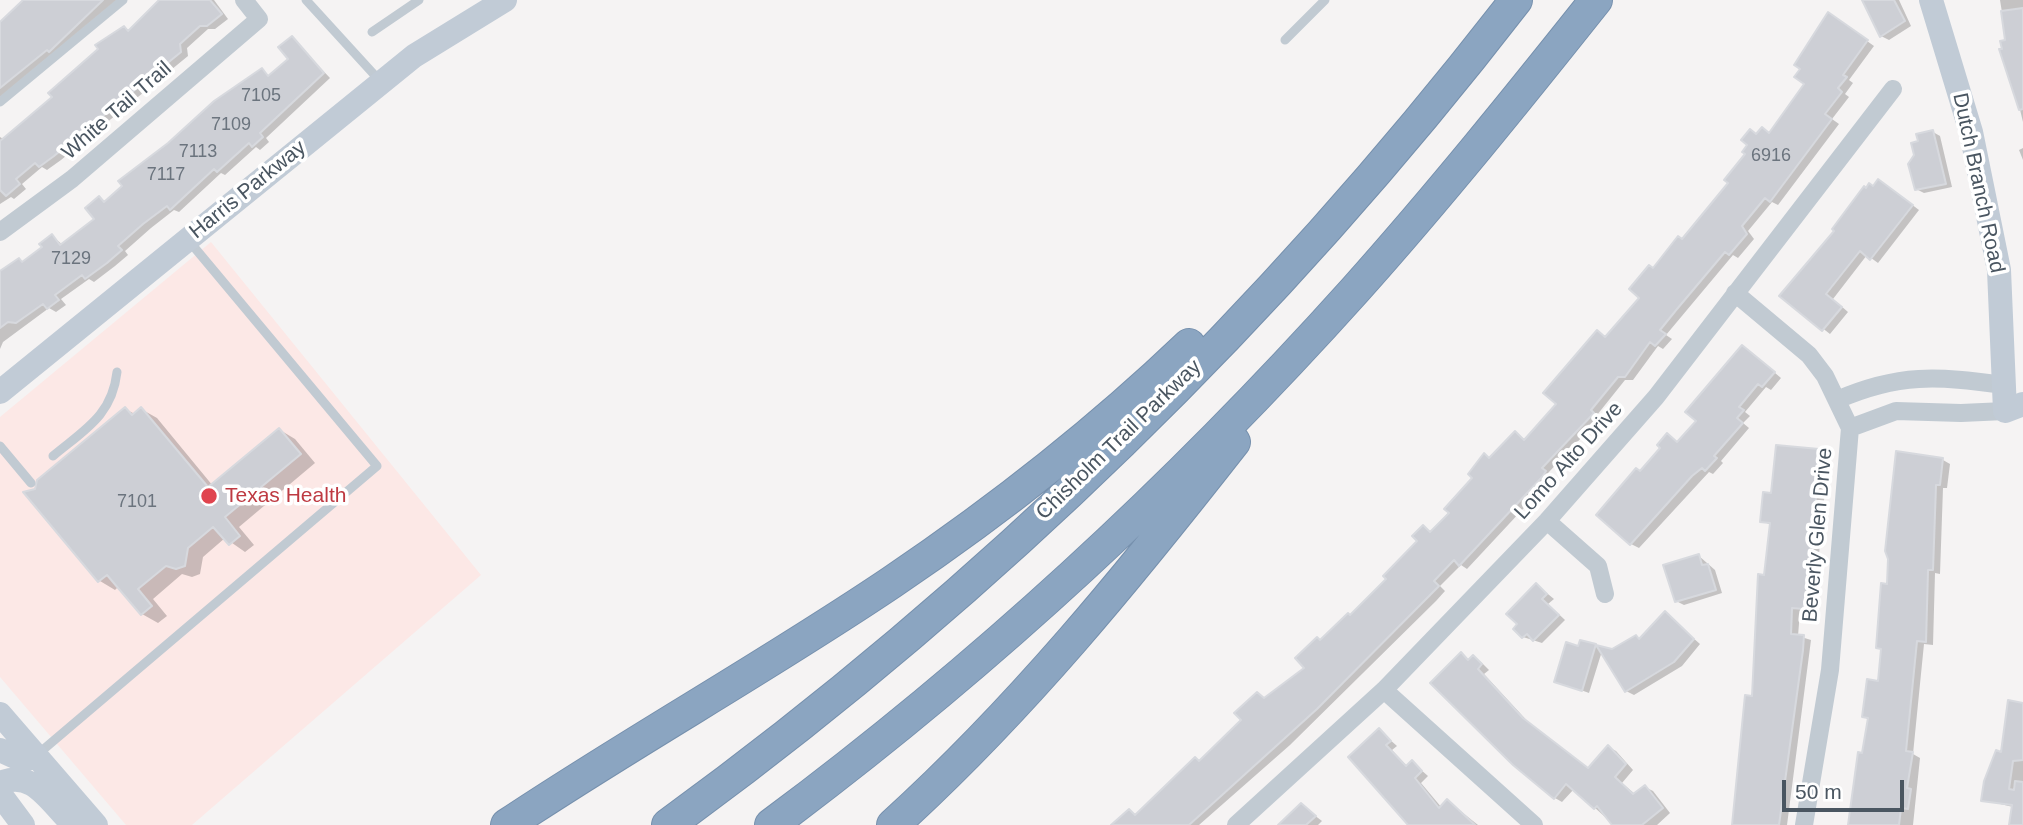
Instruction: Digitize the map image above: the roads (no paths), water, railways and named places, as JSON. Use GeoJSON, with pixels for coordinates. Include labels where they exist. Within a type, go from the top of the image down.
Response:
{"type":"FeatureCollection","features":[{"type":"Feature","properties":{"kind":"highway","name":"Chisholm Trail Parkway"},"geometry":{"type":"LineString","coordinates":[[668,825],[831,701],[1032,526],[1137,427],[1255,305],[1409,133],[1516,0]]}},
{"type":"Feature","properties":{"kind":"highway"},"geometry":{"type":"LineString","coordinates":[[893,825],[990,729],[1143,557],[1355,290],[1476,149],[1596,0]]}},
{"type":"Feature","properties":{"kind":"highway"},"geometry":{"type":"LineString","coordinates":[[507,825],[861,602],[985,517],[1115,412],[1409,133]]}},
{"type":"Feature","properties":{"kind":"highway"},"geometry":{"type":"LineString","coordinates":[[771,825],[907,718],[1126,525],[1219,434],[1355,290]]}},
{"type":"Feature","properties":{"kind":"street","name":"White Tail Trail"},"geometry":{"type":"LineString","coordinates":[[0,232],[72,179],[259,19],[244,0]]}},
{"type":"Feature","properties":{"kind":"street","name":"Harris Parkway"},"geometry":{"type":"LineString","coordinates":[[0,392],[414,56],[505,0]]}},
{"type":"Feature","properties":{"kind":"street","name":"Dutch Branch Road"},"geometry":{"type":"LineString","coordinates":[[1931,0],[1971,132],[1999,270],[2014,408]]}},
{"type":"Feature","properties":{"kind":"street","name":"Lomo Alto Drive"},"geometry":{"type":"LineString","coordinates":[[1236,825],[1384,690],[1547,521],[1656,397],[1894,89]]}},
{"type":"Feature","properties":{"kind":"street","name":"Beverly Glen Drive"},"geometry":{"type":"LineString","coordinates":[[1735,293],[1809,355],[1825,376],[1850,428],[1829,670],[1804,825]]}},
{"type":"Feature","properties":{"kind":"street"},"geometry":{"type":"LineString","coordinates":[[1837,400],[1872,385],[1896,379],[1968,380],[2013,389]]}},
{"type":"Feature","properties":{"kind":"street"},"geometry":{"type":"LineString","coordinates":[[1850,428],[1896,411],[1961,413],[2014,408]]}},
{"type":"Feature","properties":{"kind":"street"},"geometry":{"type":"LineString","coordinates":[[1547,521],[1598,566],[1605,594]]}},
{"type":"Feature","properties":{"kind":"street"},"geometry":{"type":"LineString","coordinates":[[1384,690],[1534,825]]}},
{"type":"Feature","properties":{"kind":"street"},"geometry":{"type":"LineString","coordinates":[[0,714],[96,825]]}},
{"type":"Feature","properties":{"kind":"street"},"geometry":{"type":"LineString","coordinates":[[0,750],[22,760],[35,757]]}},
{"type":"Feature","properties":{"kind":"street"},"geometry":{"type":"LineString","coordinates":[[0,783],[13,777],[31,781],[74,825]]}},
{"type":"Feature","properties":{"kind":"street"},"geometry":{"type":"LineString","coordinates":[[0,794],[23,825]]}},
{"type":"Feature","properties":{"kind":"lane"},"geometry":{"type":"LineString","coordinates":[[0,102],[123,0]]}},
{"type":"Feature","properties":{"kind":"lane"},"geometry":{"type":"LineString","coordinates":[[306,0],[382,83]]}},
{"type":"Feature","properties":{"kind":"lane"},"geometry":{"type":"LineString","coordinates":[[372,32],[419,0]]}},
{"type":"Feature","properties":{"kind":"lane"},"geometry":{"type":"LineString","coordinates":[[1285,40],[1325,0]]}},
{"type":"Feature","properties":{"kind":"lane"},"geometry":{"type":"LineString","coordinates":[[35,757],[377,466],[188,239]]}},
{"type":"Feature","properties":{"kind":"lane"},"geometry":{"type":"LineString","coordinates":[[53,456],[106,412],[115,391],[117,372]]}},
{"type":"Feature","properties":{"kind":"lane"},"geometry":{"type":"LineString","coordinates":[[0,446],[31,482]]}},
{"type":"Feature","properties":{"kind":"place","name":"Texas Health"},"geometry":{"type":"Point","coordinates":[209,496]}}]}
